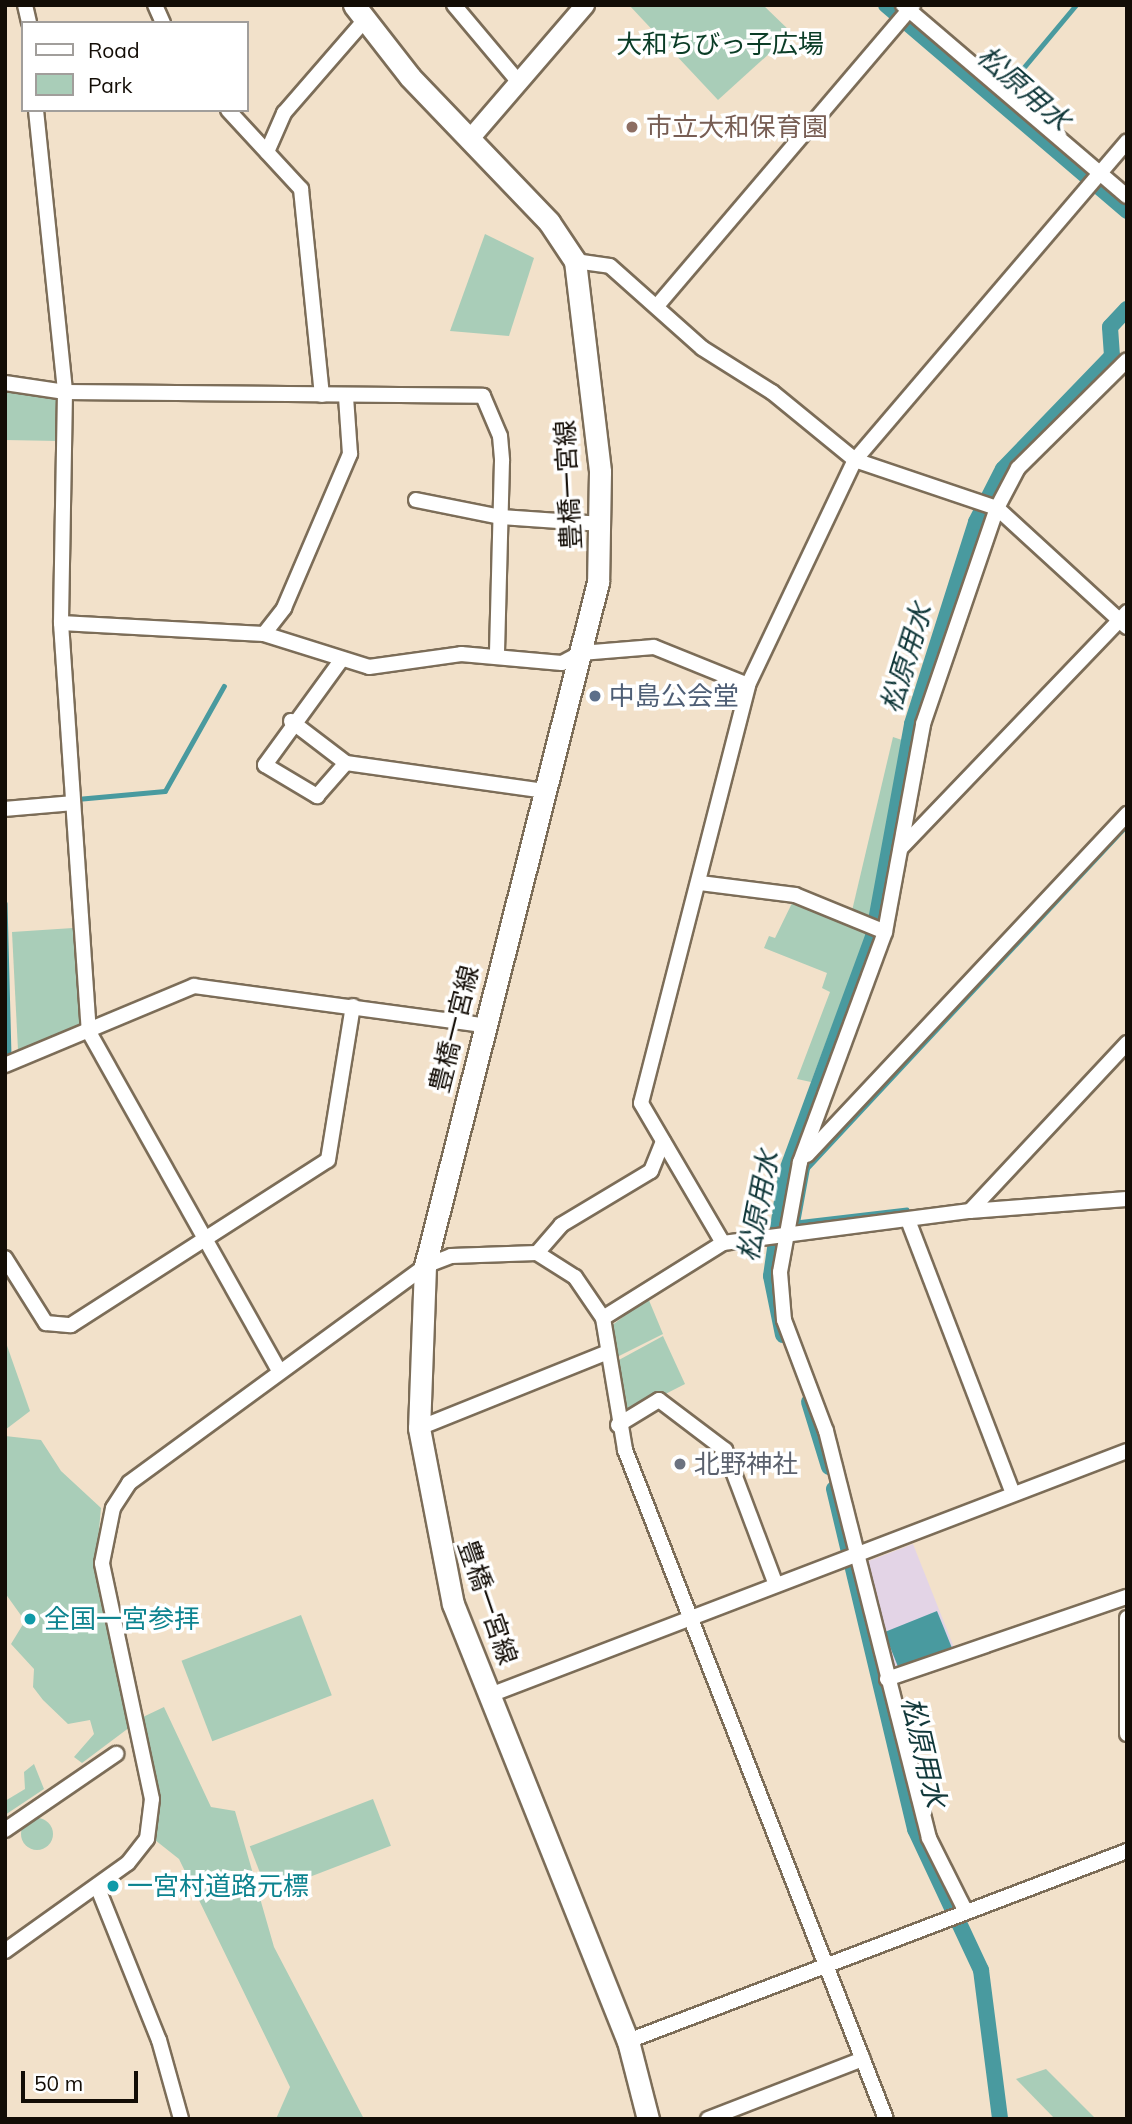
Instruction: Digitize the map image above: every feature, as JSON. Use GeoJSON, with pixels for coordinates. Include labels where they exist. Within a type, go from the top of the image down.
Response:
{"type":"FeatureCollection","features":[{"type":"Feature","properties":{"kind":"main road","name":"豊橋一宮線"},"geometry":{"type":"LineString","coordinates":[[359,13],[469,140],[549,222],[575,261],[602,524],[598,582],[546,791],[483,1025],[425,1266],[419,1428],[439,1554],[490,1695],[628,2041],[648,2119]]}},
{"type":"Feature","properties":{"kind":"street"},"geometry":{"type":"LineString","coordinates":[[155,5],[162,21]]}},
{"type":"Feature","properties":{"kind":"street"},"geometry":{"type":"LineString","coordinates":[[454,5],[517,80]]}},
{"type":"Feature","properties":{"kind":"street"},"geometry":{"type":"LineString","coordinates":[[469,140],[517,80],[585,5]]}},
{"type":"Feature","properties":{"kind":"street"},"geometry":{"type":"LineString","coordinates":[[657,306],[908,7],[1127,196]]}},
{"type":"Feature","properties":{"kind":"street"},"geometry":{"type":"LineString","coordinates":[[267,152],[284,113],[359,13]]}},
{"type":"Feature","properties":{"kind":"street"},"geometry":{"type":"LineString","coordinates":[[36,112],[65,392],[61,623],[89,1032],[204,1244],[278,1370]]}},
{"type":"Feature","properties":{"kind":"street"},"geometry":{"type":"LineString","coordinates":[[230,112],[301,188],[322,395]]}},
{"type":"Feature","properties":{"kind":"street"},"geometry":{"type":"LineString","coordinates":[[723,1243],[641,1103],[700,883],[748,685],[855,460],[1127,141]]}},
{"type":"Feature","properties":{"kind":"street"},"geometry":{"type":"LineString","coordinates":[[575,261],[610,266],[702,348],[772,392],[855,460],[997,508],[1124,620],[900,849]]}},
{"type":"Feature","properties":{"kind":"street"},"geometry":{"type":"LineString","coordinates":[[966,1912],[929,1838],[826,1431],[784,1320],[779,1287],[777,1235],[800,1162],[885,932],[923,724],[997,508],[1018,468],[1127,360]]}},
{"type":"Feature","properties":{"kind":"street"},"geometry":{"type":"LineString","coordinates":[[5,383],[65,392],[346,397],[483,396],[500,436],[501,517],[497,656]]}},
{"type":"Feature","properties":{"kind":"street"},"geometry":{"type":"LineString","coordinates":[[264,634],[284,608],[350,454],[346,397]]}},
{"type":"Feature","properties":{"kind":"street"},"geometry":{"type":"LineString","coordinates":[[416,500],[501,517],[602,524]]}},
{"type":"Feature","properties":{"kind":"street"},"geometry":{"type":"LineString","coordinates":[[61,623],[264,634],[308,643],[342,659],[369,667],[442,655],[497,656],[562,663],[581,653],[653,648],[748,685]]}},
{"type":"Feature","properties":{"kind":"street"},"geometry":{"type":"LineString","coordinates":[[342,659],[292,721],[265,765],[286,783],[317,796],[346,763]]}},
{"type":"Feature","properties":{"kind":"street"},"geometry":{"type":"LineString","coordinates":[[292,721],[346,763],[546,791]]}},
{"type":"Feature","properties":{"kind":"street"},"geometry":{"type":"LineString","coordinates":[[5,809],[73,803]]}},
{"type":"Feature","properties":{"kind":"street"},"geometry":{"type":"LineString","coordinates":[[800,1162],[1127,814]]}},
{"type":"Feature","properties":{"kind":"street"},"geometry":{"type":"LineString","coordinates":[[700,883],[795,895],[885,932]]}},
{"type":"Feature","properties":{"kind":"street"},"geometry":{"type":"LineString","coordinates":[[5,1065],[194,986],[483,1025]]}},
{"type":"Feature","properties":{"kind":"street"},"geometry":{"type":"LineString","coordinates":[[5,1258],[33,1310],[56,1326],[71,1325],[204,1244],[328,1160],[353,1006]]}},
{"type":"Feature","properties":{"kind":"street"},"geometry":{"type":"LineString","coordinates":[[970,1211],[1127,1043]]}},
{"type":"Feature","properties":{"kind":"street"},"geometry":{"type":"LineString","coordinates":[[537,1253],[561,1225],[651,1171],[663,1141]]}},
{"type":"Feature","properties":{"kind":"street"},"geometry":{"type":"LineString","coordinates":[[603,1318],[723,1243],[970,1211],[1127,1199]]}},
{"type":"Feature","properties":{"kind":"street"},"geometry":{"type":"LineString","coordinates":[[908,1220],[1013,1493]]}},
{"type":"Feature","properties":{"kind":"street"},"geometry":{"type":"LineString","coordinates":[[5,1951],[139,1853],[152,1821],[134,1705],[104,1580],[103,1547],[113,1508],[144,1467],[425,1266],[451,1256],[537,1253],[575,1277],[603,1318],[618,1425],[886,2119]]}},
{"type":"Feature","properties":{"kind":"street"},"geometry":{"type":"LineString","coordinates":[[419,1428],[606,1353]]}},
{"type":"Feature","properties":{"kind":"street"},"geometry":{"type":"LineString","coordinates":[[618,1425],[659,1400],[725,1450],[776,1585]]}},
{"type":"Feature","properties":{"kind":"street"},"geometry":{"type":"LineString","coordinates":[[490,1695],[1127,1451]]}},
{"type":"Feature","properties":{"kind":"street"},"geometry":{"type":"LineString","coordinates":[[887,1679],[1127,1597]]}},
{"type":"Feature","properties":{"kind":"street"},"geometry":{"type":"LineString","coordinates":[[1127,1618],[1127,1734]]}},
{"type":"Feature","properties":{"kind":"street"},"geometry":{"type":"LineString","coordinates":[[5,1830],[116,1754]]}},
{"type":"Feature","properties":{"kind":"street"},"geometry":{"type":"LineString","coordinates":[[628,2041],[1127,1851]]}},
{"type":"Feature","properties":{"kind":"street"},"geometry":{"type":"LineString","coordinates":[[97,1886],[159,2040],[181,2119]]}},
{"type":"Feature","properties":{"kind":"street"},"geometry":{"type":"LineString","coordinates":[[708,2119],[863,2059]]}},
{"type":"Feature","properties":{"kind":"shaded area"},"geometry":{"type":"Polygon","coordinates":[[[913,1544],[955,1650],[892,1672],[866,1562],[913,1544]]]}},
{"type":"Feature","properties":{"kind":"green space","name":"大和ちびっ子広場"},"geometry":{"type":"Polygon","coordinates":[[[629,5],[763,5],[792,33],[718,100],[629,5]]]}},
{"type":"Feature","properties":{"kind":"green space"},"geometry":{"type":"Polygon","coordinates":[[[485,234],[534,258],[509,336],[450,331],[485,234]]]}},
{"type":"Feature","properties":{"kind":"green space"},"geometry":{"type":"Polygon","coordinates":[[[5,392],[59,399],[59,441],[5,440],[5,392]]]}},
{"type":"Feature","properties":{"kind":"green space"},"geometry":{"type":"Polygon","coordinates":[[[893,737],[902,740],[869,923],[851,915],[893,737]]]}},
{"type":"Feature","properties":{"kind":"green space"},"geometry":{"type":"Polygon","coordinates":[[[794,899],[867,933],[811,1082],[797,1079],[830,992],[822,988],[827,973],[764,948],[769,936],[775,938],[794,899]]]}},
{"type":"Feature","properties":{"kind":"green space"},"geometry":{"type":"Polygon","coordinates":[[[73,928],[80,1026],[18,1050],[12,932],[73,928]]]}},
{"type":"Feature","properties":{"kind":"green space"},"geometry":{"type":"Polygon","coordinates":[[[648,1298],[663,1334],[617,1357],[611,1326],[648,1298]]]}},
{"type":"Feature","properties":{"kind":"green space"},"geometry":{"type":"Polygon","coordinates":[[[663,1336],[685,1384],[624,1415],[617,1361],[663,1336]]]}},
{"type":"Feature","properties":{"kind":"green space"},"geometry":{"type":"Polygon","coordinates":[[[5,1340],[30,1411],[5,1430],[5,1340]]]}},
{"type":"Feature","properties":{"kind":"green space"},"geometry":{"type":"Polygon","coordinates":[[[5,1436],[41,1440],[61,1471],[101,1508],[96,1563],[130,1727],[82,1763],[74,1757],[94,1734],[90,1720],[68,1724],[43,1700],[33,1687],[34,1669],[11,1644],[25,1621],[5,1593],[5,1436]]]}},
{"type":"Feature","properties":{"kind":"green space"},"geometry":{"type":"Polygon","coordinates":[[[301,1615],[332,1695],[212,1741],[182,1661],[301,1615]]]}},
{"type":"Feature","properties":{"kind":"green space"},"geometry":{"type":"Polygon","coordinates":[[[164,1707],[211,1807],[235,1811],[274,1947],[364,2119],[276,2119],[290,2087],[179,1859],[155,1840],[159,1799],[143,1717],[164,1707]]]}},
{"type":"Feature","properties":{"kind":"green space"},"geometry":{"type":"Polygon","coordinates":[[[34,1764],[44,1789],[5,1815],[5,1801],[25,1789],[24,1772],[34,1764]]]}},
{"type":"Feature","properties":{"kind":"green space"},"geometry":{"type":"Polygon","coordinates":[[[373,1799],[391,1846],[268,1893],[250,1846],[373,1799]]]}},
{"type":"Feature","properties":{"kind":"green space"},"geometry":{"type":"Polygon","coordinates":[[[37,1818],[48,1823],[53,1834],[48,1845],[37,1850],[26,1845],[21,1834],[26,1823],[37,1818]]]}},
{"type":"Feature","properties":{"kind":"green space"},"geometry":{"type":"Polygon","coordinates":[[[1046,2069],[1096,2119],[1055,2119],[1016,2079],[1046,2069]]]}},
{"type":"Feature","properties":{"kind":"water"},"geometry":{"type":"Polygon","coordinates":[[[937,1611],[952,1648],[899,1669],[884,1632],[937,1611]]]}},
{"type":"Feature","properties":{"kind":"waterway","name":"松原用水"},"geometry":{"type":"LineString","coordinates":[[886,5],[1127,211]]}},
{"type":"Feature","properties":{"kind":"waterway"},"geometry":{"type":"LineString","coordinates":[[1009,85],[1076,5]]}},
{"type":"Feature","properties":{"kind":"waterway","name":"松原用水"},"geometry":{"type":"LineString","coordinates":[[783,1335],[771,1276],[786,1173],[873,937],[912,724],[976,522],[1003,469],[1112,356],[1110,327],[1127,309]]}},
{"type":"Feature","properties":{"kind":"waterway"},"geometry":{"type":"LineString","coordinates":[[77,799],[165,791],[224,686]]}},
{"type":"Feature","properties":{"kind":"waterway"},"geometry":{"type":"LineString","coordinates":[[907,1210],[797,1223],[807,1168],[1127,825]]}},
{"type":"Feature","properties":{"kind":"waterway"},"geometry":{"type":"LineString","coordinates":[[5,903],[9,1056]]}},
{"type":"Feature","properties":{"kind":"waterway","name":"松原用水"},"geometry":{"type":"LineString","coordinates":[[809,1402],[829,1467]]}},
{"type":"Feature","properties":{"kind":"waterway","name":"松原用水"},"geometry":{"type":"LineString","coordinates":[[834,1489],[915,1829],[981,1970],[1000,2119]]}},
{"type":"Feature","properties":{"kind":"place","name":"市立大和保育園"},"geometry":{"type":"Point","coordinates":[632,127]}},
{"type":"Feature","properties":{"kind":"place","name":"中島公会堂"},"geometry":{"type":"Point","coordinates":[595,696]}},
{"type":"Feature","properties":{"kind":"place","name":"北野神社"},"geometry":{"type":"Point","coordinates":[680,1464]}},
{"type":"Feature","properties":{"kind":"place","name":"全国一宮参拝"},"geometry":{"type":"Point","coordinates":[30,1619]}},
{"type":"Feature","properties":{"kind":"place","name":"一宮村道路元標"},"geometry":{"type":"Point","coordinates":[113,1886]}}]}
